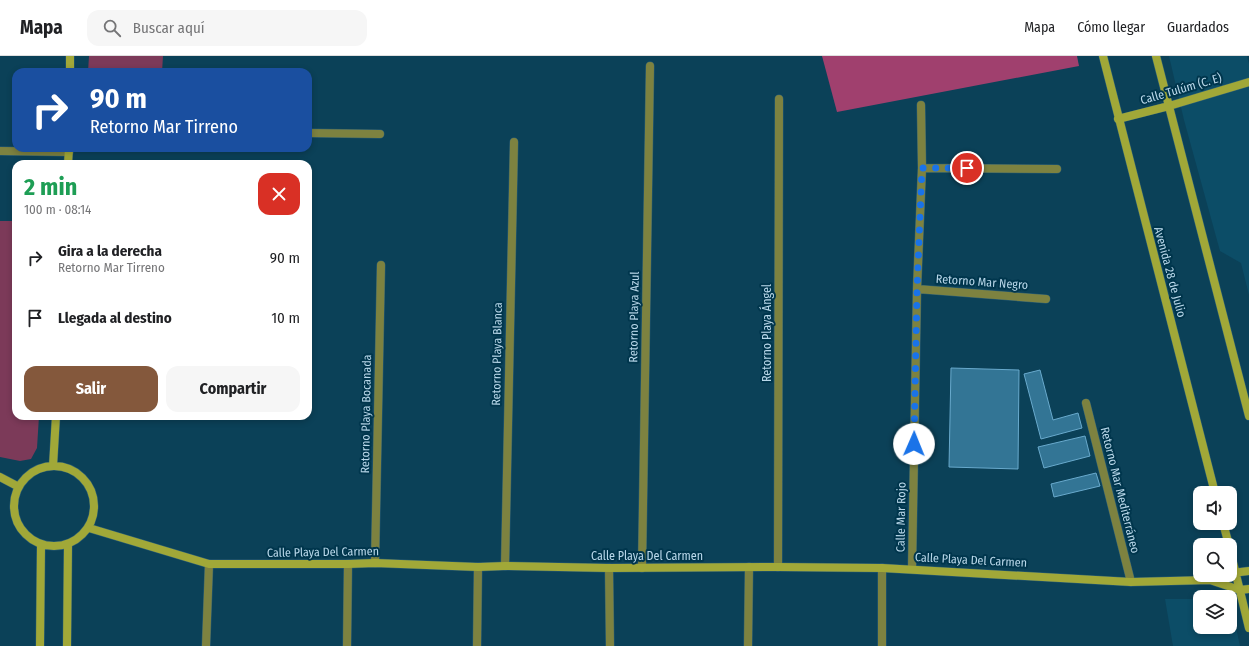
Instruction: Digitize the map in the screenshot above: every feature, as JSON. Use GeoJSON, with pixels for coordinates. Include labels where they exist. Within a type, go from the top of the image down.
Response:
{"type":"FeatureCollection","features":[{"type":"Feature","properties":{"kind":"street"},"geometry":{"type":"LineString","coordinates":[[70,56],[70,68]]}},
{"type":"Feature","properties":{"kind":"street","name":"Avenida 28 de Julio"},"geometry":{"type":"LineString","coordinates":[[1103,56],[1213,486]]}},
{"type":"Feature","properties":{"kind":"street"},"geometry":{"type":"LineString","coordinates":[[1156,56],[1249,416]]}},
{"type":"Feature","properties":{"kind":"street","name":"Retorno Playa Azul"},"geometry":{"type":"LineString","coordinates":[[642,568],[650,66]]}},
{"type":"Feature","properties":{"kind":"street","name":"Calle Tulúm (C. E)"},"geometry":{"type":"LineString","coordinates":[[1118,119],[1169,106],[1249,82]]}},
{"type":"Feature","properties":{"kind":"street","name":"Retorno Playa Ángel"},"geometry":{"type":"LineString","coordinates":[[778,567],[779,99]]}},
{"type":"Feature","properties":{"kind":"street","name":"Calle Mar Rojo"},"geometry":{"type":"LineString","coordinates":[[912,569],[917,289],[922,168],[920,105]]}},
{"type":"Feature","properties":{"kind":"street"},"geometry":{"type":"LineString","coordinates":[[312,133],[380,134]]}},
{"type":"Feature","properties":{"kind":"street","name":"Retorno Playa Blanca"},"geometry":{"type":"LineString","coordinates":[[505,566],[514,142]]}},
{"type":"Feature","properties":{"kind":"street"},"geometry":{"type":"LineString","coordinates":[[0,151],[12,151]]}},
{"type":"Feature","properties":{"kind":"street"},"geometry":{"type":"LineString","coordinates":[[922,168],[1057,169]]}},
{"type":"Feature","properties":{"kind":"street","name":"Retorno Playa Bocanada"},"geometry":{"type":"LineString","coordinates":[[375,563],[380,265]]}},
{"type":"Feature","properties":{"kind":"street","name":"Retorno Mar Negro"},"geometry":{"type":"LineString","coordinates":[[917,289],[1046,299]]}},
{"type":"Feature","properties":{"kind":"street","name":"Retorno Mar Mediterráneo"},"geometry":{"type":"LineString","coordinates":[[1086,403],[1131,582]]}},
{"type":"Feature","properties":{"kind":"street"},"geometry":{"type":"LineString","coordinates":[[54,466],[56,420]]}},
{"type":"Feature","properties":{"kind":"street"},"geometry":{"type":"LineString","coordinates":[[54,466],[68,468],[80,476],[89,487],[94,500],[94,514],[89,528],[80,537],[68,544],[54,547],[41,544],[29,538],[20,527],[15,514],[14,500],[19,487],[28,476],[40,469],[54,466]]}},
{"type":"Feature","properties":{"kind":"street"},"geometry":{"type":"LineString","coordinates":[[0,477],[19,487]]}},
{"type":"Feature","properties":{"kind":"street","name":"Calle Playa Del Carmen"},"geometry":{"type":"LineString","coordinates":[[89,528],[209,564],[375,563],[478,567],[882,568],[1131,582],[1193,580]]}},
{"type":"Feature","properties":{"kind":"street"},"geometry":{"type":"LineString","coordinates":[[40,646],[41,544]]}},
{"type":"Feature","properties":{"kind":"street"},"geometry":{"type":"LineString","coordinates":[[67,646],[68,544]]}},
{"type":"Feature","properties":{"kind":"street"},"geometry":{"type":"LineString","coordinates":[[206,646],[209,564]]}},
{"type":"Feature","properties":{"kind":"street"},"geometry":{"type":"LineString","coordinates":[[347,646],[348,564]]}},
{"type":"Feature","properties":{"kind":"street"},"geometry":{"type":"LineString","coordinates":[[477,646],[478,567]]}},
{"type":"Feature","properties":{"kind":"street"},"geometry":{"type":"LineString","coordinates":[[748,646],[749,567]]}},
{"type":"Feature","properties":{"kind":"street"},"geometry":{"type":"LineString","coordinates":[[609,568],[610,646]]}},
{"type":"Feature","properties":{"kind":"street"},"geometry":{"type":"LineString","coordinates":[[882,568],[882,646]]}},
{"type":"Feature","properties":{"kind":"street"},"geometry":{"type":"LineString","coordinates":[[1237,572],[1249,571]]}},
{"type":"Feature","properties":{"kind":"street"},"geometry":{"type":"LineString","coordinates":[[1237,579],[1245,590],[1249,628]]}},
{"type":"Feature","properties":{"kind":"street","name":"Calle Playa Del Carmen"},"geometry":{"type":"LineString","coordinates":[[1217,582],[1245,590]]}},
{"type":"Feature","properties":{"kind":"shaded area"},"geometry":{"type":"Polygon","coordinates":[[[89,56],[163,56],[162,68],[88,68],[89,56]]]}},
{"type":"Feature","properties":{"kind":"shaded area"},"geometry":{"type":"Polygon","coordinates":[[[822,56],[1077,56],[1079,66],[837,112],[822,56]]]}},
{"type":"Feature","properties":{"kind":"shaded area"},"geometry":{"type":"Polygon","coordinates":[[[1169,56],[1247,56],[1249,64],[1249,295],[1241,263],[1220,251],[1184,120],[1169,56]]]}},
{"type":"Feature","properties":{"kind":"shaded area"},"geometry":{"type":"Polygon","coordinates":[[[0,221],[12,221],[12,420],[39,420],[37,448],[31,459],[20,461],[0,457],[0,221]]]}},
{"type":"Feature","properties":{"kind":"shaded area"},"geometry":{"type":"Polygon","coordinates":[[[1165,599],[1193,599],[1193,634],[1237,634],[1237,632],[1240,646],[1173,646],[1165,599]]]}},
{"type":"Feature","properties":{"kind":"building"},"geometry":{"type":"Polygon","coordinates":[[[951,368],[1019,370],[1018,469],[949,467],[951,368]]]}},
{"type":"Feature","properties":{"kind":"building"},"geometry":{"type":"Polygon","coordinates":[[[1040,370],[1053,420],[1078,413],[1082,428],[1041,439],[1024,374],[1040,370]]]}},
{"type":"Feature","properties":{"kind":"building"},"geometry":{"type":"Polygon","coordinates":[[[1085,436],[1090,456],[1044,468],[1038,447],[1085,436]]]}},
{"type":"Feature","properties":{"kind":"building"},"geometry":{"type":"Polygon","coordinates":[[[1096,473],[1100,486],[1054,497],[1051,484],[1096,473]]]}},
{"type":"Feature","properties":{"kind":"route"},"geometry":{"type":"LineString","coordinates":[[914,444],[917,289],[922,168],[967,168]]}}]}
